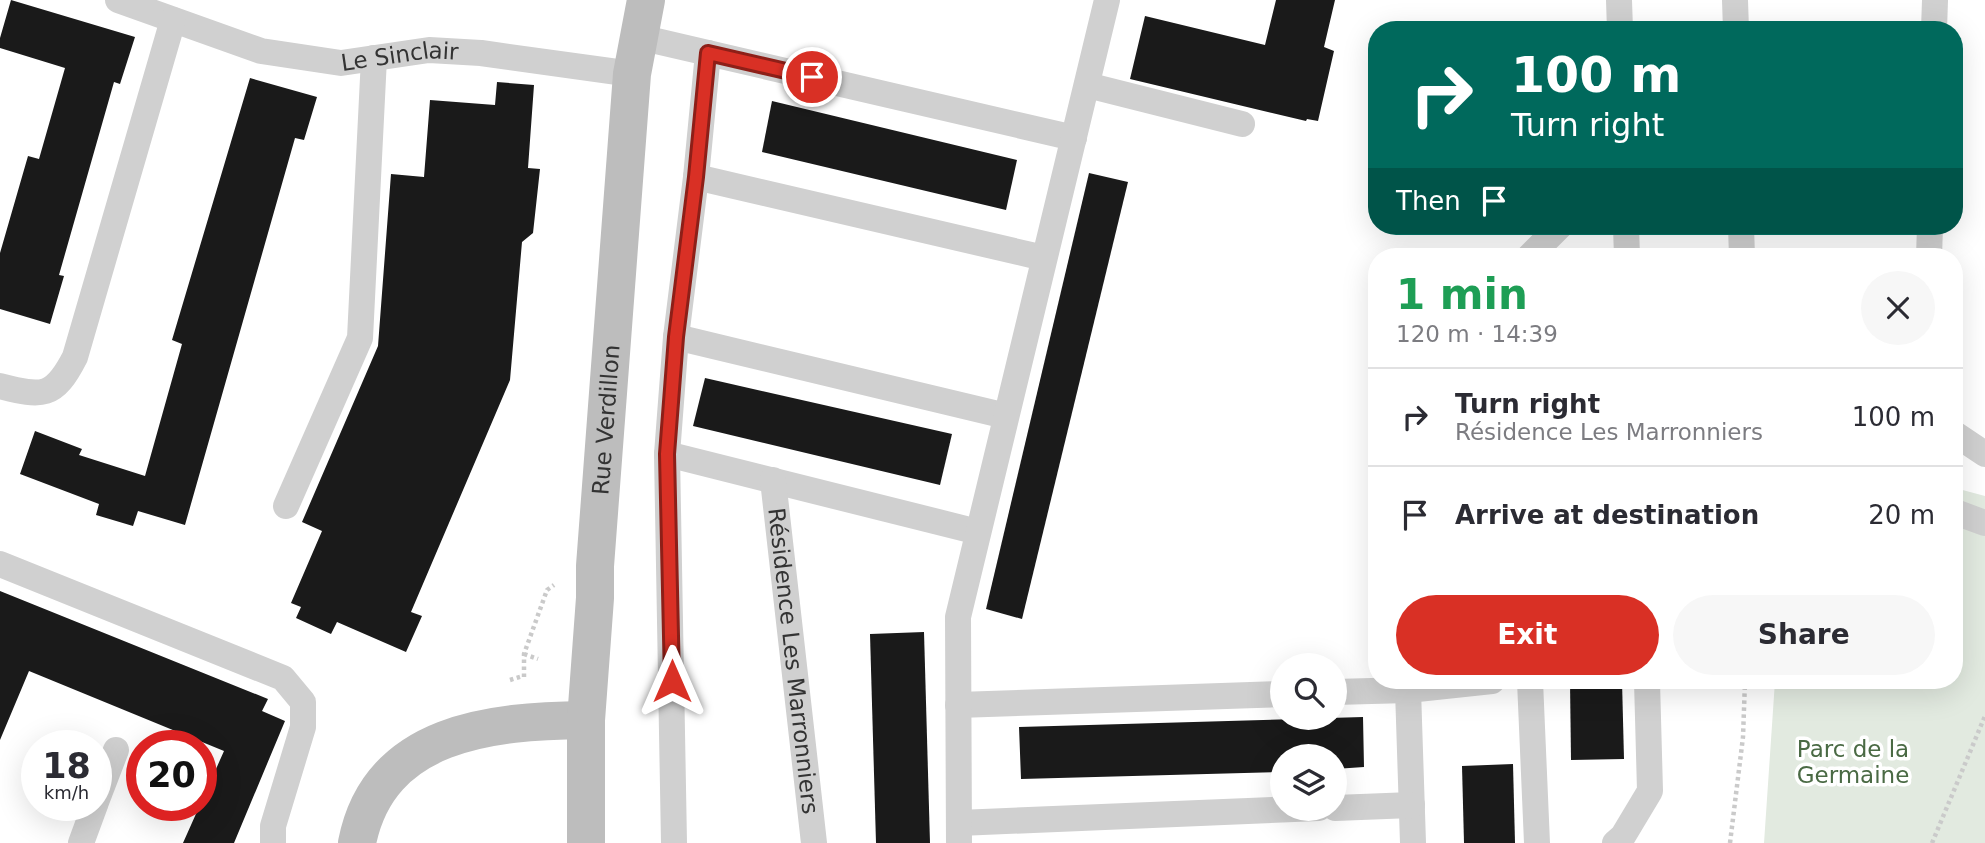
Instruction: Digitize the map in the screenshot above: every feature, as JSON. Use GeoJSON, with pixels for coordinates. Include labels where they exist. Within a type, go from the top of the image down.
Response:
{"type":"FeatureCollection","features":[{"type":"Feature","properties":{"kind":"street","name":"Rue Verdillon"},"geometry":{"type":"LineString","coordinates":[[586,843],[586,720],[595,582],[632,74],[646,0]]}},
{"type":"Feature","properties":{"kind":"street"},"geometry":{"type":"LineString","coordinates":[[357,843],[361,821],[377,789],[403,762],[439,741],[482,727],[553,720],[586,720]]}},
{"type":"Feature","properties":{"kind":"lane","name":"Le Sinclair"},"geometry":{"type":"LineString","coordinates":[[118,0],[261,51],[341,63],[429,50],[481,53],[632,74]]}},
{"type":"Feature","properties":{"kind":"lane"},"geometry":{"type":"LineString","coordinates":[[1107,0],[958,617],[959,833],[1270,811]]}},
{"type":"Feature","properties":{"kind":"lane"},"geometry":{"type":"LineString","coordinates":[[1619,0],[1620,21]]}},
{"type":"Feature","properties":{"kind":"lane"},"geometry":{"type":"LineString","coordinates":[[1735,0],[1736,21]]}},
{"type":"Feature","properties":{"kind":"lane"},"geometry":{"type":"LineString","coordinates":[[1934,21],[1935,0]]}},
{"type":"Feature","properties":{"kind":"lane"},"geometry":{"type":"LineString","coordinates":[[0,386],[27,393],[44,393],[62,381],[75,357],[173,20]]}},
{"type":"Feature","properties":{"kind":"lane"},"geometry":{"type":"LineString","coordinates":[[639,37],[1074,138]]}},
{"type":"Feature","properties":{"kind":"lane"},"geometry":{"type":"LineString","coordinates":[[674,843],[667,454],[676,337],[708,53]]}},
{"type":"Feature","properties":{"kind":"lane"},"geometry":{"type":"LineString","coordinates":[[286,506],[360,338],[374,58]]}},
{"type":"Feature","properties":{"kind":"lane"},"geometry":{"type":"LineString","coordinates":[[1087,85],[1242,124]]}},
{"type":"Feature","properties":{"kind":"lane"},"geometry":{"type":"LineString","coordinates":[[696,177],[1044,258]]}},
{"type":"Feature","properties":{"kind":"lane"},"geometry":{"type":"LineString","coordinates":[[1538,248],[1551,235]]}},
{"type":"Feature","properties":{"kind":"lane"},"geometry":{"type":"LineString","coordinates":[[676,337],[1006,416]]}},
{"type":"Feature","properties":{"kind":"lane"},"geometry":{"type":"LineString","coordinates":[[1963,440],[1985,454]]}},
{"type":"Feature","properties":{"kind":"lane","name":"Résidence Les Marronniers"},"geometry":{"type":"LineString","coordinates":[[667,454],[978,532]]}},
{"type":"Feature","properties":{"kind":"lane","name":"Résidence Les Marronniers"},"geometry":{"type":"LineString","coordinates":[[773,481],[814,843]]}},
{"type":"Feature","properties":{"kind":"lane"},"geometry":{"type":"LineString","coordinates":[[1963,515],[1985,523]]}},
{"type":"Feature","properties":{"kind":"lane"},"geometry":{"type":"LineString","coordinates":[[0,564],[283,678],[303,702],[303,727],[273,826],[272,843]]}},
{"type":"Feature","properties":{"kind":"lane"},"geometry":{"type":"LineString","coordinates":[[1347,692],[1417,689]]}},
{"type":"Feature","properties":{"kind":"lane"},"geometry":{"type":"LineString","coordinates":[[1530,689],[1537,843]]}},
{"type":"Feature","properties":{"kind":"lane"},"geometry":{"type":"LineString","coordinates":[[1615,843],[1623,836],[1650,792],[1647,689]]}},
{"type":"Feature","properties":{"kind":"lane"},"geometry":{"type":"LineString","coordinates":[[1408,690],[1413,843]]}},
{"type":"Feature","properties":{"kind":"lane"},"geometry":{"type":"LineString","coordinates":[[958,705],[1270,694]]}},
{"type":"Feature","properties":{"kind":"lane"},"geometry":{"type":"LineString","coordinates":[[112,761],[116,750]]}},
{"type":"Feature","properties":{"kind":"lane"},"geometry":{"type":"LineString","coordinates":[[1347,808],[1412,805]]}},
{"type":"Feature","properties":{"kind":"lane"},"geometry":{"type":"LineString","coordinates":[[81,843],[89,821]]}},
{"type":"Feature","properties":{"kind":"path"},"geometry":{"type":"LineString","coordinates":[[523,676],[524,654],[547,590],[559,581],[595,582]]}},
{"type":"Feature","properties":{"kind":"path"},"geometry":{"type":"LineString","coordinates":[[524,654],[538,659]]}},
{"type":"Feature","properties":{"kind":"path"},"geometry":{"type":"LineString","coordinates":[[1730,843],[1743,737],[1745,689]]}},
{"type":"Feature","properties":{"kind":"path"},"geometry":{"type":"LineString","coordinates":[[1932,843],[1985,716]]}},
{"type":"Feature","properties":{"kind":"green space","name":"Parc de la Germaine"},"geometry":{"type":"Polygon","coordinates":[[[1963,490],[1985,496],[1985,843],[1764,843],[1774,689],[1963,689],[1963,490]]]}},
{"type":"Feature","properties":{"kind":"building"},"geometry":{"type":"Polygon","coordinates":[[[11,0],[135,37],[120,84],[114,82],[59,275],[64,276],[50,324],[0,309],[0,253],[28,156],[39,159],[65,68],[0,48],[0,38],[11,0]]]}},
{"type":"Feature","properties":{"kind":"building"},"geometry":{"type":"Polygon","coordinates":[[[1276,0],[1335,0],[1324,47],[1334,51],[1318,121],[1306,121],[1130,79],[1145,16],[1265,45],[1276,0]]]}},
{"type":"Feature","properties":{"kind":"building"},"geometry":{"type":"Polygon","coordinates":[[[250,78],[317,97],[304,140],[295,138],[185,525],[138,511],[133,526],[96,515],[99,504],[20,474],[35,431],[82,449],[79,455],[145,476],[182,344],[172,340],[250,78]]]}},
{"type":"Feature","properties":{"kind":"building"},"geometry":{"type":"Polygon","coordinates":[[[497,82],[534,85],[528,168],[540,169],[533,233],[522,242],[510,380],[411,612],[422,616],[406,652],[337,622],[331,634],[296,618],[301,607],[291,603],[322,531],[302,522],[378,346],[391,174],[424,177],[430,100],[495,105],[497,82]]]}},
{"type":"Feature","properties":{"kind":"building"},"geometry":{"type":"Polygon","coordinates":[[[772,101],[1017,160],[1006,210],[762,152],[772,101]]]}},
{"type":"Feature","properties":{"kind":"building"},"geometry":{"type":"Polygon","coordinates":[[[1089,173],[1128,182],[1022,619],[986,609],[1089,173]]]}},
{"type":"Feature","properties":{"kind":"building"},"geometry":{"type":"Polygon","coordinates":[[[705,378],[952,434],[940,485],[693,426],[705,378]]]}},
{"type":"Feature","properties":{"kind":"building"},"geometry":{"type":"Polygon","coordinates":[[[0,591],[268,699],[262,711],[285,721],[234,843],[183,843],[193,821],[217,821],[217,767],[224,751],[217,748],[217,730],[173,730],[29,671],[0,740],[0,591]]]}},
{"type":"Feature","properties":{"kind":"building"},"geometry":{"type":"Polygon","coordinates":[[[924,632],[930,843],[876,843],[870,634],[924,632]]]}},
{"type":"Feature","properties":{"kind":"building"},"geometry":{"type":"Polygon","coordinates":[[[1570,689],[1622,689],[1624,759],[1571,760],[1570,689]]]}},
{"type":"Feature","properties":{"kind":"building"},"geometry":{"type":"Polygon","coordinates":[[[1347,717],[1363,717],[1364,767],[1347,768],[1347,744],[1270,744],[1270,772],[1021,779],[1019,727],[1270,720],[1270,730],[1347,730],[1347,717]]]}},
{"type":"Feature","properties":{"kind":"building"},"geometry":{"type":"Polygon","coordinates":[[[1513,764],[1515,843],[1464,843],[1462,766],[1513,764]]]}},
{"type":"Feature","properties":{"kind":"route"},"geometry":{"type":"LineString","coordinates":[[672,681],[667,454],[676,337],[708,53],[812,77]]}}]}
